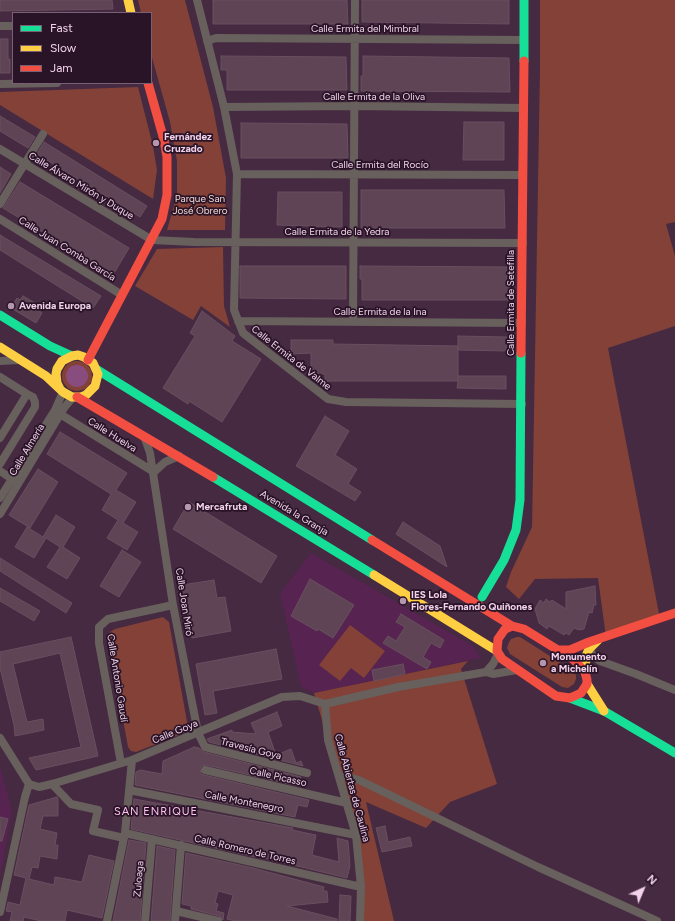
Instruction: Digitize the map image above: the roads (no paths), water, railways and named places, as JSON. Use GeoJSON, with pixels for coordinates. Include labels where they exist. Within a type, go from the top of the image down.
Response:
{"type":"FeatureCollection","features":[{"type":"Feature","properties":{"kind":"main road"},"geometry":{"type":"LineString","coordinates":[[128,0],[131,12]]}},
{"type":"Feature","properties":{"kind":"main road","name":"Calle Ermita de Setefilla"},"geometry":{"type":"LineString","coordinates":[[482,597],[504,560],[516,530],[520,500],[522,404],[524,0]]}},
{"type":"Feature","properties":{"kind":"main road"},"geometry":{"type":"LineString","coordinates":[[0,315],[50,346],[72,356],[84,357],[88,360],[162,219],[167,195],[167,157],[164,140],[148,84]]}},
{"type":"Feature","properties":{"kind":"main road","name":"Avenida la Granja"},"geometry":{"type":"LineString","coordinates":[[0,347],[46,376],[67,395],[75,397],[179,456],[498,652],[502,659],[556,696],[570,698],[604,711]]}},
{"type":"Feature","properties":{"kind":"main road"},"geometry":{"type":"LineString","coordinates":[[61,390],[56,378],[57,369],[62,361],[72,356]]}},
{"type":"Feature","properties":{"kind":"main road","name":"Avenida la Granja"},"geometry":{"type":"LineString","coordinates":[[88,360],[96,369],[120,385],[486,611],[512,626],[524,629],[559,650],[585,669]]}},
{"type":"Feature","properties":{"kind":"main road"},"geometry":{"type":"LineString","coordinates":[[75,397],[86,395],[95,386],[97,380],[96,369]]}},
{"type":"Feature","properties":{"kind":"main road"},"geometry":{"type":"LineString","coordinates":[[468,600],[482,597],[482,604],[486,611]]}},
{"type":"Feature","properties":{"kind":"main road"},"geometry":{"type":"LineString","coordinates":[[559,650],[570,650],[675,613]]}},
{"type":"Feature","properties":{"kind":"main road"},"geometry":{"type":"LineString","coordinates":[[498,652],[498,639],[500,634],[512,626]]}},
{"type":"Feature","properties":{"kind":"main road"},"geometry":{"type":"LineString","coordinates":[[598,640],[589,649],[586,656],[585,669],[587,684],[594,698],[604,711],[675,753]]}},
{"type":"Feature","properties":{"kind":"main road"},"geometry":{"type":"LineString","coordinates":[[570,698],[581,693],[587,684]]}},
{"type":"Feature","properties":{"kind":"street","name":"Calle Ermita de Valme"},"geometry":{"type":"LineString","coordinates":[[197,0],[224,107],[237,174],[234,242],[234,310],[243,333],[328,399],[346,402],[522,404]]}},
{"type":"Feature","properties":{"kind":"street"},"geometry":{"type":"LineString","coordinates":[[353,322],[355,0]]}},
{"type":"Feature","properties":{"kind":"street"},"geometry":{"type":"LineString","coordinates":[[0,26],[12,26]]}},
{"type":"Feature","properties":{"kind":"street","name":"Calle Ermita del Mimbral"},"geometry":{"type":"LineString","coordinates":[[207,41],[216,38],[524,40]]}},
{"type":"Feature","properties":{"kind":"street"},"geometry":{"type":"LineString","coordinates":[[0,84],[12,84]]}},
{"type":"Feature","properties":{"kind":"street","name":"Calle Ermita de la Oliva"},"geometry":{"type":"LineString","coordinates":[[224,107],[354,106],[524,108]]}},
{"type":"Feature","properties":{"kind":"street"},"geometry":{"type":"LineString","coordinates":[[0,204],[43,134]]}},
{"type":"Feature","properties":{"kind":"street","name":"Calle Álvaro Mirón y Duque"},"geometry":{"type":"LineString","coordinates":[[0,149],[152,240]]}},
{"type":"Feature","properties":{"kind":"street","name":"Calle Ermita del Rocío"},"geometry":{"type":"LineString","coordinates":[[237,174],[523,175]]}},
{"type":"Feature","properties":{"kind":"street","name":"Calle Juan Comba García"},"geometry":{"type":"LineString","coordinates":[[0,220],[122,296]]}},
{"type":"Feature","properties":{"kind":"street","name":"Calle Ermita de la Yedra"},"geometry":{"type":"LineString","coordinates":[[152,240],[234,242],[523,243]]}},
{"type":"Feature","properties":{"kind":"street","name":"Calle Ermita de la Ina"},"geometry":{"type":"LineString","coordinates":[[238,321],[522,323]]}},
{"type":"Feature","properties":{"kind":"street"},"geometry":{"type":"LineString","coordinates":[[0,361],[20,360]]}},
{"type":"Feature","properties":{"kind":"street"},"geometry":{"type":"LineString","coordinates":[[0,377],[33,397],[35,402],[34,407],[0,464]]}},
{"type":"Feature","properties":{"kind":"street","name":"Calle Almería"},"geometry":{"type":"LineString","coordinates":[[0,498],[54,410],[61,390]]}},
{"type":"Feature","properties":{"kind":"street"},"geometry":{"type":"LineString","coordinates":[[0,438],[27,394]]}},
{"type":"Feature","properties":{"kind":"street","name":"Calle Almería"},"geometry":{"type":"LineString","coordinates":[[0,514],[60,414],[75,397]]}},
{"type":"Feature","properties":{"kind":"street","name":"Calle Huelva"},"geometry":{"type":"LineString","coordinates":[[60,414],[154,472]]}},
{"type":"Feature","properties":{"kind":"street","name":"Calle Joan Miró"},"geometry":{"type":"LineString","coordinates":[[143,435],[150,453],[154,472],[173,605],[198,733]]}},
{"type":"Feature","properties":{"kind":"street"},"geometry":{"type":"LineString","coordinates":[[154,472],[165,462],[179,456]]}},
{"type":"Feature","properties":{"kind":"street"},"geometry":{"type":"LineString","coordinates":[[0,471],[12,479]]}},
{"type":"Feature","properties":{"kind":"street","name":"Calle Antonio Gaudí"},"geometry":{"type":"LineString","coordinates":[[121,763],[99,644],[99,627],[108,620],[173,605]]}},
{"type":"Feature","properties":{"kind":"street"},"geometry":{"type":"LineString","coordinates":[[589,649],[594,657],[600,661],[675,690]]}},
{"type":"Feature","properties":{"kind":"street"},"geometry":{"type":"LineString","coordinates":[[486,672],[493,664],[498,652]]}},
{"type":"Feature","properties":{"kind":"street"},"geometry":{"type":"LineString","coordinates":[[585,669],[591,663],[600,661]]}},
{"type":"Feature","properties":{"kind":"street"},"geometry":{"type":"LineString","coordinates":[[325,704],[398,687],[486,672],[493,674],[517,670]]}},
{"type":"Feature","properties":{"kind":"street","name":"Calle Goya"},"geometry":{"type":"LineString","coordinates":[[29,784],[39,787],[52,784],[132,760],[282,698],[300,696],[325,704]]}},
{"type":"Feature","properties":{"kind":"street","name":"Calle Abiertas de Caulina"},"geometry":{"type":"LineString","coordinates":[[325,704],[328,740],[356,835],[361,887],[360,921]]}},
{"type":"Feature","properties":{"kind":"street","name":"Travesía Goya"},"geometry":{"type":"LineString","coordinates":[[198,733],[206,747],[307,773]]}},
{"type":"Feature","properties":{"kind":"street"},"geometry":{"type":"LineString","coordinates":[[0,738],[29,784],[0,912]]}},
{"type":"Feature","properties":{"kind":"street"},"geometry":{"type":"LineString","coordinates":[[107,921],[124,836],[132,760]]}},
{"type":"Feature","properties":{"kind":"street","name":"Calle Picasso"},"geometry":{"type":"LineString","coordinates":[[205,770],[347,803]]}},
{"type":"Feature","properties":{"kind":"street"},"geometry":{"type":"LineString","coordinates":[[339,776],[360,780],[538,867],[657,921]]}},
{"type":"Feature","properties":{"kind":"street","name":"Calle Romero de Torres"},"geometry":{"type":"LineString","coordinates":[[52,784],[71,804],[98,810],[93,831],[152,839],[181,845],[361,887]]}},
{"type":"Feature","properties":{"kind":"street","name":"Calle Montenegro"},"geometry":{"type":"LineString","coordinates":[[129,790],[356,835]]}},
{"type":"Feature","properties":{"kind":"street","name":"Zuloaga"},"geometry":{"type":"LineString","coordinates":[[145,921],[152,839]]}},
{"type":"Feature","properties":{"kind":"street"},"geometry":{"type":"LineString","coordinates":[[175,921],[181,845]]}},
{"type":"Feature","properties":{"kind":"street"},"geometry":{"type":"LineString","coordinates":[[176,911],[218,921]]}},
{"type":"Feature","properties":{"kind":"place","name":"Fernández Cruzado"},"geometry":{"type":"Point","coordinates":[156,143]}},
{"type":"Feature","properties":{"kind":"place","name":"Avenida Europa"},"geometry":{"type":"Point","coordinates":[11,306]}},
{"type":"Feature","properties":{"kind":"place","name":"Mercafruta"},"geometry":{"type":"Point","coordinates":[188,507]}},
{"type":"Feature","properties":{"kind":"place","name":"IES Lola Flores-Fernando Quiñones"},"geometry":{"type":"Point","coordinates":[403,601]}},
{"type":"Feature","properties":{"kind":"place","name":"Monumento a Michelín"},"geometry":{"type":"Point","coordinates":[543,663]}},
{"type":"Feature","properties":{"kind":"district","name":"SAN ENRIQUE"},"geometry":{"type":"Point","coordinates":[156,812]}},
{"type":"Feature","properties":{"kind":"park label","name":"Parque San José Obrero"},"geometry":{"type":"Point","coordinates":[200,204]}}]}
